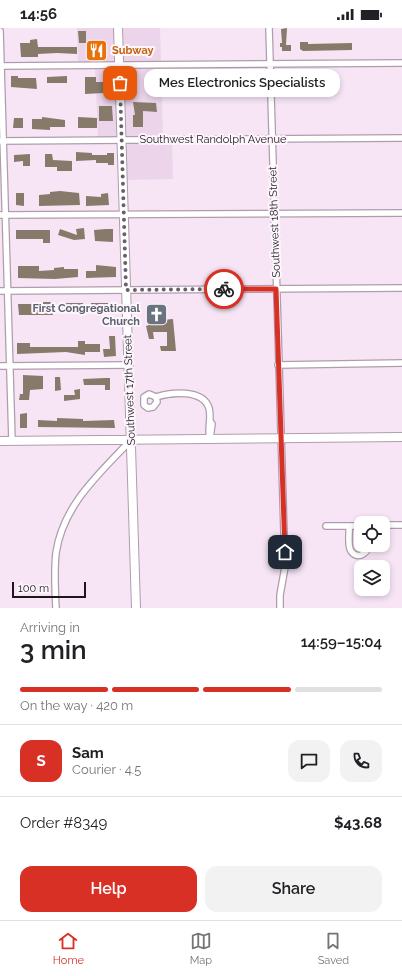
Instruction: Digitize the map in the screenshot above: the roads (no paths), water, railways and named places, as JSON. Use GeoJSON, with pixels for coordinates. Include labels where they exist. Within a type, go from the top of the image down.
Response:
{"type":"FeatureCollection","features":[{"type":"Feature","properties":{"kind":"main road","name":"Southwest 17th Street"},"geometry":{"type":"LineString","coordinates":[[118,28],[136,608]]}},
{"type":"Feature","properties":{"kind":"main road"},"geometry":{"type":"LineString","coordinates":[[0,441],[402,437]]}},
{"type":"Feature","properties":{"kind":"street","name":"Southwest 18th Street"},"geometry":{"type":"LineString","coordinates":[[269,28],[285,567],[280,595],[280,608]]}},
{"type":"Feature","properties":{"kind":"street"},"geometry":{"type":"LineString","coordinates":[[0,31],[3,215],[8,291],[12,441]]}},
{"type":"Feature","properties":{"kind":"street"},"geometry":{"type":"LineString","coordinates":[[0,66],[402,63]]}},
{"type":"Feature","properties":{"kind":"street","name":"Southwest Randolph Avenue"},"geometry":{"type":"LineString","coordinates":[[2,141],[402,138]]}},
{"type":"Feature","properties":{"kind":"street"},"geometry":{"type":"LineString","coordinates":[[3,215],[402,213]]}},
{"type":"Feature","properties":{"kind":"street"},"geometry":{"type":"LineString","coordinates":[[0,291],[402,288]]}},
{"type":"Feature","properties":{"kind":"street"},"geometry":{"type":"LineString","coordinates":[[278,365],[402,363]]}},
{"type":"Feature","properties":{"kind":"street"},"geometry":{"type":"LineString","coordinates":[[0,366],[129,365]]}},
{"type":"Feature","properties":{"kind":"street"},"geometry":{"type":"LineString","coordinates":[[156,397],[162,395],[190,394],[199,396],[208,407],[210,421],[212,424],[210,439]]}},
{"type":"Feature","properties":{"kind":"street"},"geometry":{"type":"LineString","coordinates":[[56,608],[56,552],[66,519],[82,492],[131,440]]}},
{"type":"Feature","properties":{"kind":"street"},"geometry":{"type":"LineString","coordinates":[[390,525],[402,525]]}},
{"type":"Feature","properties":{"kind":"street"},"geometry":{"type":"LineString","coordinates":[[326,526],[354,526]]}},
{"type":"Feature","properties":{"kind":"street"},"geometry":{"type":"LineString","coordinates":[[349,526],[350,548],[353,553],[358,556],[363,555],[366,552]]}},
{"type":"Feature","properties":{"kind":"place","name":"Subway"},"geometry":{"type":"Point","coordinates":[97,50]}},
{"type":"Feature","properties":{"kind":"place","name":"Mes Electronics Specialists"},"geometry":{"type":"Point","coordinates":[120,83]}},
{"type":"Feature","properties":{"kind":"place","name":"First Congregational Church"},"geometry":{"type":"Point","coordinates":[156,314]}}]}
